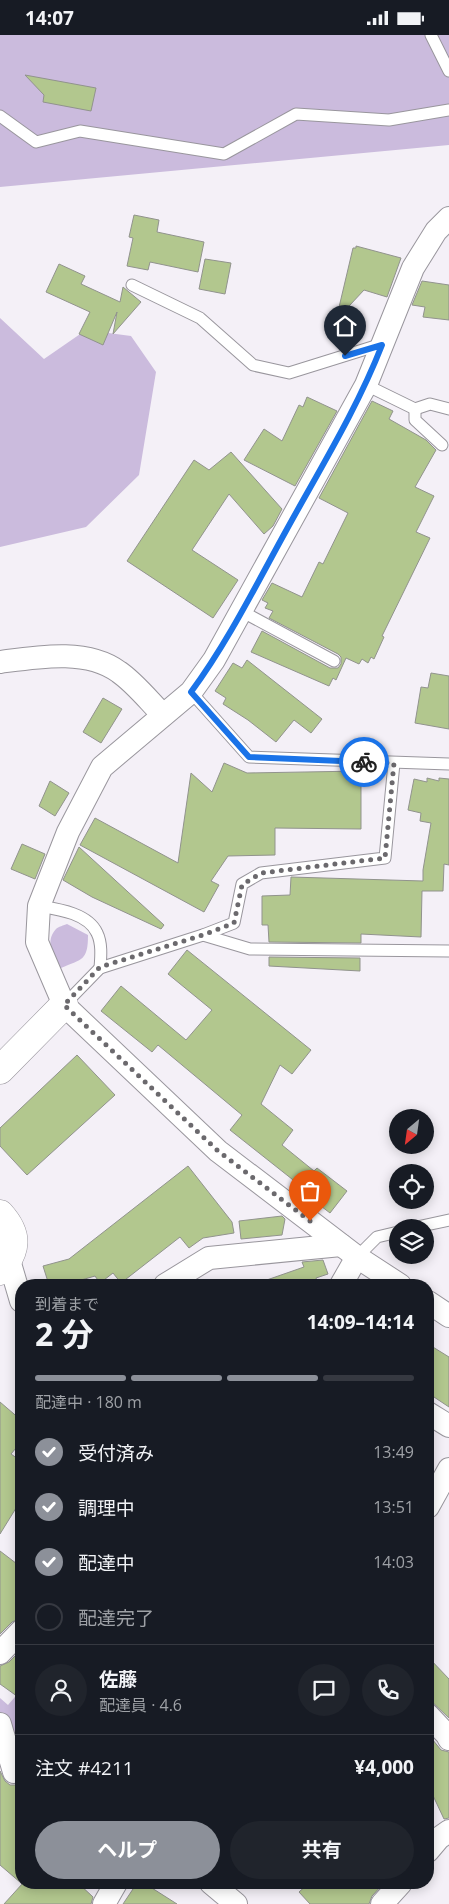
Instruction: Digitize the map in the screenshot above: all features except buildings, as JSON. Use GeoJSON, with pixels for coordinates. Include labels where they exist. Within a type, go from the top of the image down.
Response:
{"type":"FeatureCollection","features":[{"type":"Feature","properties":{"kind":"street"},"geometry":{"type":"LineString","coordinates":[[391,1279],[349,1251],[218,1151],[64,1005],[37,941],[39,906],[68,832],[102,767],[191,692],[214,660],[366,385],[413,268],[436,231],[449,218]]}},
{"type":"Feature","properties":{"kind":"street"},"geometry":{"type":"LineString","coordinates":[[0,663],[50,655],[101,660],[120,672],[163,715]]}},
{"type":"Feature","properties":{"kind":"street"},"geometry":{"type":"LineString","coordinates":[[0,1071],[64,1005]]}},
{"type":"Feature","properties":{"kind":"street"},"geometry":{"type":"LineString","coordinates":[[0,1214],[8,1222],[15,1242],[5,1266],[15,1288]]}},
{"type":"Feature","properties":{"kind":"street"},"geometry":{"type":"LineString","coordinates":[[175,1279],[209,1258],[349,1251]]}},
{"type":"Feature","properties":{"kind":"street"},"geometry":{"type":"LineString","coordinates":[[342,1279],[349,1251]]}},
{"type":"Feature","properties":{"kind":"street"},"geometry":{"type":"LineString","coordinates":[[434,1306],[449,1316]]}},
{"type":"Feature","properties":{"kind":"street"},"geometry":{"type":"LineString","coordinates":[[434,1417],[449,1426]]}},
{"type":"Feature","properties":{"kind":"street"},"geometry":{"type":"LineString","coordinates":[[434,1496],[449,1469]]}},
{"type":"Feature","properties":{"kind":"street"},"geometry":{"type":"LineString","coordinates":[[0,1653],[15,1637]]}},
{"type":"Feature","properties":{"kind":"street"},"geometry":{"type":"LineString","coordinates":[[434,1722],[449,1739]]}},
{"type":"Feature","properties":{"kind":"street"},"geometry":{"type":"LineString","coordinates":[[0,1724],[12,1772]]}},
{"type":"Feature","properties":{"kind":"street"},"geometry":{"type":"LineString","coordinates":[[434,1843],[438,1837],[449,1831]]}},
{"type":"Feature","properties":{"kind":"street"},"geometry":{"type":"LineString","coordinates":[[104,1904],[113,1889]]}},
{"type":"Feature","properties":{"kind":"street"},"geometry":{"type":"LineString","coordinates":[[218,1889],[236,1904]]}},
{"type":"Feature","properties":{"kind":"lane"},"geometry":{"type":"LineString","coordinates":[[431,35],[449,71]]}},
{"type":"Feature","properties":{"kind":"lane"},"geometry":{"type":"LineString","coordinates":[[0,116],[36,142],[80,131],[224,154],[296,114],[389,120],[449,110]]}},
{"type":"Feature","properties":{"kind":"lane"},"geometry":{"type":"LineString","coordinates":[[132,285],[200,318],[253,365],[289,373],[382,345]]}},
{"type":"Feature","properties":{"kind":"lane"},"geometry":{"type":"LineString","coordinates":[[366,385],[415,409],[430,404],[449,409]]}},
{"type":"Feature","properties":{"kind":"lane"},"geometry":{"type":"LineString","coordinates":[[415,409],[415,419],[442,445]]}},
{"type":"Feature","properties":{"kind":"lane"},"geometry":{"type":"LineString","coordinates":[[242,611],[334,661]]}},
{"type":"Feature","properties":{"kind":"lane"},"geometry":{"type":"LineString","coordinates":[[191,692],[249,757],[449,764]]}},
{"type":"Feature","properties":{"kind":"lane"},"geometry":{"type":"LineString","coordinates":[[64,1005],[100,967],[203,935],[234,923],[242,885],[261,873],[385,858],[394,763]]}},
{"type":"Feature","properties":{"kind":"lane"},"geometry":{"type":"LineString","coordinates":[[39,906],[60,909],[82,917],[97,932],[101,952],[100,967]]}},
{"type":"Feature","properties":{"kind":"lane"},"geometry":{"type":"LineString","coordinates":[[203,935],[250,949],[449,951]]}},
{"type":"Feature","properties":{"kind":"lane"},"geometry":{"type":"LineString","coordinates":[[434,1223],[449,1220]]}},
{"type":"Feature","properties":{"kind":"lane"},"geometry":{"type":"LineString","coordinates":[[349,1251],[377,1237],[389,1234]]}},
{"type":"Feature","properties":{"kind":"shaded area"},"geometry":{"type":"Polygon","coordinates":[[[0,35],[449,35],[449,145],[0,187],[0,35]]]}},
{"type":"Feature","properties":{"kind":"shaded area"},"geometry":{"type":"Polygon","coordinates":[[[0,318],[44,359],[86,330],[131,336],[156,372],[139,475],[86,527],[0,547],[0,318]]]}},
{"type":"Feature","properties":{"kind":"shaded area"},"geometry":{"type":"Polygon","coordinates":[[[67,924],[88,935],[88,944],[82,958],[61,968],[50,944],[52,934],[56,929],[67,924]]]}},
{"type":"Feature","properties":{"kind":"shaded area"},"geometry":{"type":"Polygon","coordinates":[[[15,1697],[15,1743],[11,1745],[0,1712],[0,1698],[8,1705],[15,1697]]]}},
{"type":"Feature","properties":{"kind":"way so far"},"geometry":{"type":"LineString","coordinates":[[310,1221],[218,1151],[64,1005],[100,967],[203,935],[234,923],[242,885],[261,873],[385,858],[394,763],[364,762]]}},
{"type":"Feature","properties":{"kind":"route"},"geometry":{"type":"LineString","coordinates":[[345,356],[382,345],[366,385],[214,660],[191,692],[249,757],[364,762]]}}]}
